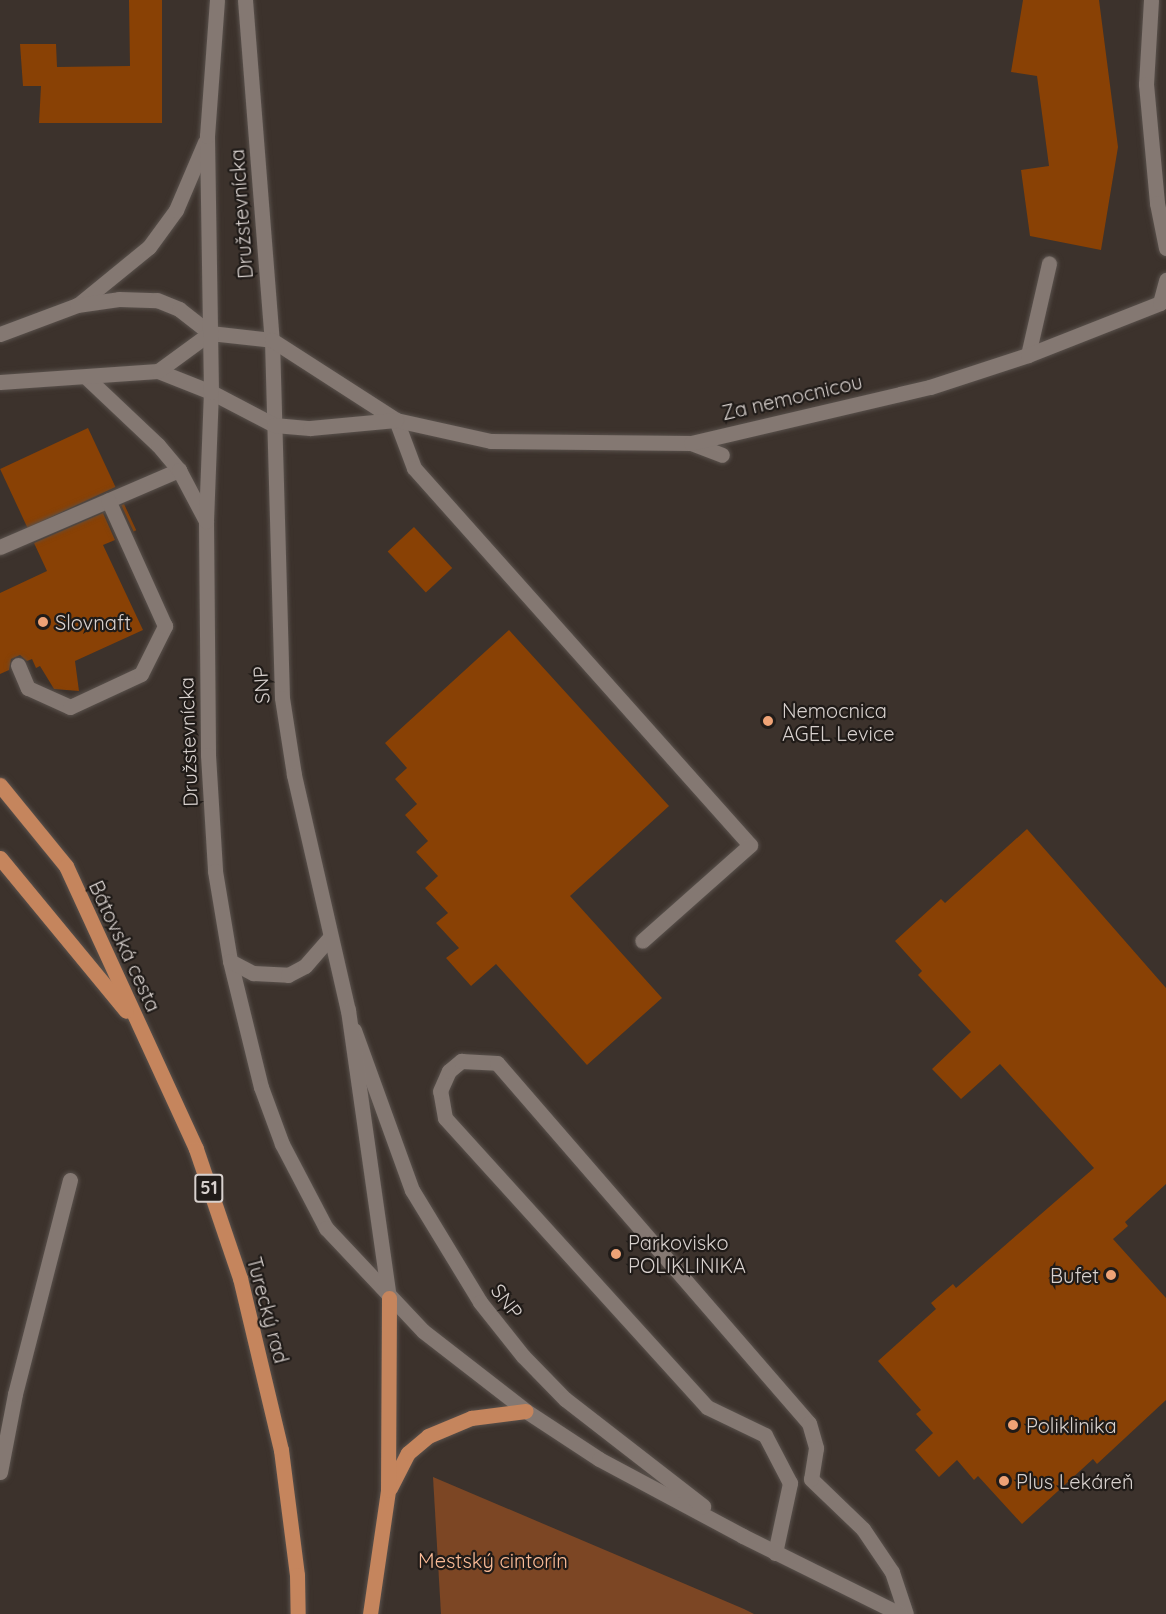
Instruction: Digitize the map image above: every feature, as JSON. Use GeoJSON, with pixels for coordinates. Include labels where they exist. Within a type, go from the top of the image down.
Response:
{"type":"FeatureCollection","features":[{"type":"Feature","properties":{"kind":"main road","name":"Bátovská cesta"},"geometry":{"type":"LineString","coordinates":[[0,784],[66,866],[142,1032]]}},
{"type":"Feature","properties":{"kind":"main road","name":"Bátovská cesta"},"geometry":{"type":"LineString","coordinates":[[0,858],[142,1032]]}},
{"type":"Feature","properties":{"kind":"main road","name":"Turecký rad"},"geometry":{"type":"LineString","coordinates":[[142,1032],[196,1149],[240,1278],[280,1449],[297,1575],[298,1614]]}},
{"type":"Feature","properties":{"kind":"main road"},"geometry":{"type":"LineString","coordinates":[[370,1614],[388,1490],[389,1298]]}},
{"type":"Feature","properties":{"kind":"main road"},"geometry":{"type":"LineString","coordinates":[[388,1490],[408,1453],[428,1436],[471,1418],[526,1411]]}},
{"type":"Feature","properties":{"kind":"street","name":"Družstevnícka"},"geometry":{"type":"LineString","coordinates":[[217,0],[207,136],[211,392],[206,521],[208,754],[215,871],[230,961]]}},
{"type":"Feature","properties":{"kind":"street","name":"Družstevnícka"},"geometry":{"type":"LineString","coordinates":[[245,0],[272,340],[274,425]]}},
{"type":"Feature","properties":{"kind":"street"},"geometry":{"type":"LineString","coordinates":[[1151,0],[1146,84],[1157,203],[1166,248]]}},
{"type":"Feature","properties":{"kind":"street"},"geometry":{"type":"LineString","coordinates":[[77,305],[149,247],[176,210],[207,136]]}},
{"type":"Feature","properties":{"kind":"street"},"geometry":{"type":"LineString","coordinates":[[1028,355],[1049,263]]}},
{"type":"Feature","properties":{"kind":"street","name":"Za nemocnicou"},"geometry":{"type":"LineString","coordinates":[[396,420],[491,441],[691,443],[930,387],[1028,355],[1163,306],[1166,280]]}},
{"type":"Feature","properties":{"kind":"street"},"geometry":{"type":"LineString","coordinates":[[0,334],[77,305],[157,300],[179,309],[210,333],[272,340],[396,420],[414,468],[750,845],[642,941]]}},
{"type":"Feature","properties":{"kind":"street"},"geometry":{"type":"LineString","coordinates":[[158,371],[210,333]]}},
{"type":"Feature","properties":{"kind":"street"},"geometry":{"type":"LineString","coordinates":[[0,382],[158,371],[211,392],[274,425],[310,428],[396,420]]}},
{"type":"Feature","properties":{"kind":"street"},"geometry":{"type":"LineString","coordinates":[[86,377],[140,424],[179,470],[206,521]]}},
{"type":"Feature","properties":{"kind":"street","name":"SNP"},"geometry":{"type":"LineString","coordinates":[[274,425],[282,698],[294,775],[348,1010],[412,1190],[480,1302],[523,1356],[565,1399],[743,1536]]}},
{"type":"Feature","properties":{"kind":"street"},"geometry":{"type":"LineString","coordinates":[[691,443],[722,454]]}},
{"type":"Feature","properties":{"kind":"street"},"geometry":{"type":"LineString","coordinates":[[0,547],[179,470]]}},
{"type":"Feature","properties":{"kind":"street"},"geometry":{"type":"LineString","coordinates":[[18,665],[28,688],[70,707],[141,674],[165,626],[108,500]]}},
{"type":"Feature","properties":{"kind":"street"},"geometry":{"type":"LineString","coordinates":[[230,961],[253,973],[288,975],[312,960],[330,937]]}},
{"type":"Feature","properties":{"kind":"street","name":"SNP"},"geometry":{"type":"LineString","coordinates":[[230,961],[261,1087],[282,1144],[326,1228],[389,1298],[478,1377],[599,1459],[743,1536],[900,1614]]}},
{"type":"Feature","properties":{"kind":"street","name":"SNP"},"geometry":{"type":"LineString","coordinates":[[348,1010],[389,1298]]}},
{"type":"Feature","properties":{"kind":"street"},"geometry":{"type":"LineString","coordinates":[[775,1552],[790,1483],[765,1434],[707,1407],[445,1118],[440,1091],[449,1071],[460,1061],[497,1064],[809,1423],[816,1448],[811,1479]]}},
{"type":"Feature","properties":{"kind":"street"},"geometry":{"type":"LineString","coordinates":[[0,1472],[15,1394],[70,1180]]}},
{"type":"Feature","properties":{"kind":"street"},"geometry":{"type":"LineString","coordinates":[[790,1483],[811,1479]]}},
{"type":"Feature","properties":{"kind":"street"},"geometry":{"type":"LineString","coordinates":[[811,1479],[863,1529],[892,1572],[906,1614]]}},
{"type":"Feature","properties":{"kind":"green space","name":"Mestský cintorín"},"geometry":{"type":"Polygon","coordinates":[[[433,1477],[744,1609],[754,1614],[441,1614],[433,1477]]]}},
{"type":"Feature","properties":{"kind":"building"},"geometry":{"type":"Polygon","coordinates":[[[129,0],[162,0],[162,123],[39,123],[41,86],[23,86],[20,44],[56,44],[57,67],[130,66],[129,0]]]}},
{"type":"Feature","properties":{"kind":"building"},"geometry":{"type":"Polygon","coordinates":[[[1023,0],[1099,0],[1118,147],[1101,250],[1030,236],[1021,170],[1049,166],[1037,76],[1011,72],[1023,0]]]}},
{"type":"Feature","properties":{"kind":"building"},"geometry":{"type":"Polygon","coordinates":[[[88,428],[115,487],[28,528],[0,469],[88,428]]]}},
{"type":"Feature","properties":{"kind":"building"},"geometry":{"type":"Polygon","coordinates":[[[124,504],[136,530],[134,532],[121,505],[124,504]]]}},
{"type":"Feature","properties":{"kind":"building"},"geometry":{"type":"Polygon","coordinates":[[[103,513],[115,540],[103,545],[143,630],[75,661],[79,691],[54,689],[40,666],[36,668],[32,659],[27,661],[20,655],[11,659],[9,670],[0,674],[0,593],[47,571],[34,543],[103,513]]]}},
{"type":"Feature","properties":{"kind":"building"},"geometry":{"type":"Polygon","coordinates":[[[414,527],[452,568],[426,593],[388,552],[414,527]]]}},
{"type":"Feature","properties":{"kind":"building"},"geometry":{"type":"Polygon","coordinates":[[[509,630],[669,806],[570,896],[662,998],[587,1065],[496,964],[471,986],[446,958],[459,948],[436,923],[448,913],[425,888],[438,876],[416,852],[428,841],[405,815],[417,804],[395,779],[407,768],[385,743],[509,630]]]}},
{"type":"Feature","properties":{"kind":"building"},"geometry":{"type":"Polygon","coordinates":[[[1027,829],[1166,988],[1166,1184],[1125,1222],[1128,1226],[1113,1239],[1166,1298],[1166,1400],[1097,1464],[1093,1459],[1022,1524],[978,1476],[974,1480],[957,1460],[939,1477],[915,1450],[933,1433],[916,1414],[921,1410],[878,1361],[936,1309],[931,1303],[953,1284],[956,1288],[1094,1168],[1000,1064],[961,1099],[932,1069],[971,1032],[918,975],[922,971],[895,941],[941,899],[945,903],[1027,829]]]}},
{"type":"Feature","properties":{"kind":"place","name":"Slovnaft"},"geometry":{"type":"Point","coordinates":[43,622]}},
{"type":"Feature","properties":{"kind":"place","name":"Nemocnica AGEL Levice"},"geometry":{"type":"Point","coordinates":[768,721]}},
{"type":"Feature","properties":{"kind":"place","name":"Parkovisko POLIKLINIKA"},"geometry":{"type":"Point","coordinates":[616,1254]}},
{"type":"Feature","properties":{"kind":"place","name":"Bufet"},"geometry":{"type":"Point","coordinates":[1111,1275]}},
{"type":"Feature","properties":{"kind":"place","name":"Poliklinika"},"geometry":{"type":"Point","coordinates":[1013,1425]}},
{"type":"Feature","properties":{"kind":"place","name":"Plus Lekáreň"},"geometry":{"type":"Point","coordinates":[1004,1481]}}]}
